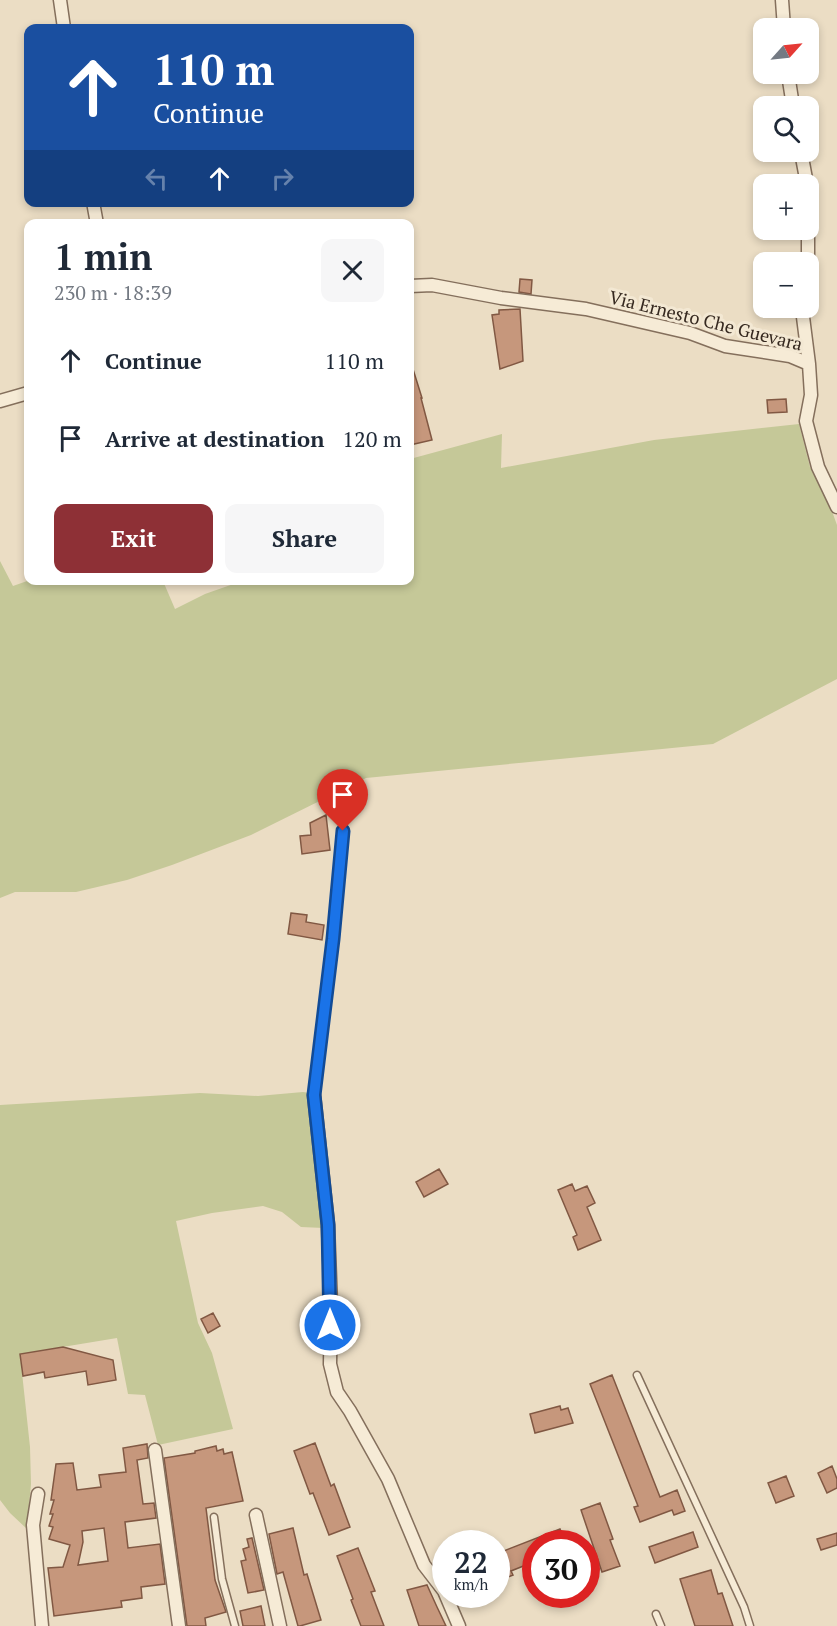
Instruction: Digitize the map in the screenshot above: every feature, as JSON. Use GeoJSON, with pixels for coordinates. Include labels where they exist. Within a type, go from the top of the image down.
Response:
{"type":"FeatureCollection","features":[{"type":"Feature","properties":{"kind":"street"},"geometry":{"type":"LineString","coordinates":[[60,0],[63,24]]}},
{"type":"Feature","properties":{"kind":"street"},"geometry":{"type":"LineString","coordinates":[[782,0],[783,18]]}},
{"type":"Feature","properties":{"kind":"street","name":"Via Ernesto Che Guevara"},"geometry":{"type":"LineString","coordinates":[[414,286],[432,285],[501,298],[586,309],[690,333],[725,346],[790,356],[809,364],[812,382],[806,421],[818,467],[837,507]]}},
{"type":"Feature","properties":{"kind":"street"},"geometry":{"type":"LineString","coordinates":[[802,318],[809,364]]}},
{"type":"Feature","properties":{"kind":"street"},"geometry":{"type":"LineString","coordinates":[[0,401],[24,394]]}},
{"type":"Feature","properties":{"kind":"street"},"geometry":{"type":"LineString","coordinates":[[314,1095],[328,1225],[331,1305],[330,1364],[338,1392],[388,1479],[424,1566],[444,1592],[459,1626]]}},
{"type":"Feature","properties":{"kind":"street"},"geometry":{"type":"LineString","coordinates":[[155,1449],[179,1626]]}},
{"type":"Feature","properties":{"kind":"street"},"geometry":{"type":"LineString","coordinates":[[38,1494],[33,1525],[42,1626]]}},
{"type":"Feature","properties":{"kind":"street"},"geometry":{"type":"LineString","coordinates":[[256,1515],[280,1626]]}},
{"type":"Feature","properties":{"kind":"lane"},"geometry":{"type":"LineString","coordinates":[[314,1095],[333,939],[343,831]]}},
{"type":"Feature","properties":{"kind":"lane"},"geometry":{"type":"LineString","coordinates":[[637,1375],[744,1607],[750,1626]]}},
{"type":"Feature","properties":{"kind":"lane"},"geometry":{"type":"LineString","coordinates":[[214,1517],[222,1579],[235,1626]]}},
{"type":"Feature","properties":{"kind":"lane"},"geometry":{"type":"LineString","coordinates":[[656,1614],[661,1626]]}},
{"type":"Feature","properties":{"kind":"green space"},"geometry":{"type":"Polygon","coordinates":[[[799,424],[810,467],[829,503],[837,525],[837,679],[713,744],[366,778],[251,835],[127,880],[76,892],[15,892],[0,898],[0,561],[13,586],[24,582],[24,585],[165,585],[175,609],[205,594],[231,585],[414,585],[414,458],[502,434],[501,468],[654,440],[799,424]]]}},
{"type":"Feature","properties":{"kind":"green space"},"geometry":{"type":"Polygon","coordinates":[[[200,1093],[258,1096],[310,1093],[324,1228],[301,1227],[282,1212],[263,1206],[176,1221],[198,1323],[212,1353],[233,1429],[158,1445],[145,1395],[128,1394],[117,1338],[20,1354],[30,1447],[31,1484],[27,1529],[0,1500],[0,1105],[200,1093]]]}},
{"type":"Feature","properties":{"kind":"building"},"geometry":{"type":"Polygon","coordinates":[[[520,279],[532,280],[531,294],[519,292],[520,279]]]}},
{"type":"Feature","properties":{"kind":"building"},"geometry":{"type":"Polygon","coordinates":[[[520,309],[523,361],[500,369],[492,315],[499,314],[499,310],[520,309]]]}},
{"type":"Feature","properties":{"kind":"building"},"geometry":{"type":"Polygon","coordinates":[[[414,372],[422,398],[432,440],[414,444],[414,372]]]}},
{"type":"Feature","properties":{"kind":"building"},"geometry":{"type":"Polygon","coordinates":[[[786,399],[787,412],[768,413],[767,400],[786,399]]]}},
{"type":"Feature","properties":{"kind":"building"},"geometry":{"type":"Polygon","coordinates":[[[326,815],[330,850],[302,854],[300,836],[311,835],[310,823],[326,815]]]}},
{"type":"Feature","properties":{"kind":"building"},"geometry":{"type":"Polygon","coordinates":[[[291,913],[307,915],[306,922],[324,925],[322,940],[288,934],[291,913]]]}},
{"type":"Feature","properties":{"kind":"building"},"geometry":{"type":"Polygon","coordinates":[[[439,1169],[448,1184],[424,1197],[416,1182],[439,1169]]]}},
{"type":"Feature","properties":{"kind":"building"},"geometry":{"type":"Polygon","coordinates":[[[572,1184],[575,1191],[587,1186],[595,1203],[587,1207],[601,1240],[578,1250],[573,1237],[577,1235],[558,1190],[572,1184]]]}},
{"type":"Feature","properties":{"kind":"building"},"geometry":{"type":"Polygon","coordinates":[[[213,1313],[220,1326],[208,1333],[201,1319],[213,1313]]]}},
{"type":"Feature","properties":{"kind":"building"},"geometry":{"type":"Polygon","coordinates":[[[63,1347],[113,1360],[116,1380],[88,1385],[86,1371],[45,1378],[44,1372],[23,1376],[20,1354],[63,1347]]]}},
{"type":"Feature","properties":{"kind":"building"},"geometry":{"type":"Polygon","coordinates":[[[612,1375],[660,1497],[677,1490],[685,1511],[674,1515],[672,1510],[640,1522],[634,1507],[638,1506],[590,1384],[612,1375]]]}},
{"type":"Feature","properties":{"kind":"building"},"geometry":{"type":"Polygon","coordinates":[[[560,1406],[561,1410],[568,1408],[573,1423],[535,1433],[530,1414],[560,1406]]]}},
{"type":"Feature","properties":{"kind":"building"},"geometry":{"type":"Polygon","coordinates":[[[315,1443],[350,1527],[329,1535],[294,1451],[315,1443]]]}},
{"type":"Feature","properties":{"kind":"building"},"geometry":{"type":"Polygon","coordinates":[[[147,1444],[148,1458],[137,1460],[143,1504],[154,1503],[156,1518],[125,1522],[128,1548],[160,1544],[165,1584],[141,1587],[142,1598],[121,1601],[122,1607],[54,1616],[48,1568],[63,1567],[70,1545],[49,1539],[53,1527],[49,1526],[53,1514],[50,1514],[54,1500],[51,1500],[56,1464],[73,1463],[77,1490],[101,1487],[99,1475],[126,1472],[123,1448],[147,1444]],[[104,1528],[82,1531],[83,1542],[78,1565],[108,1561],[104,1528]]]}},
{"type":"Feature","properties":{"kind":"building"},"geometry":{"type":"Polygon","coordinates":[[[216,1446],[217,1451],[223,1449],[224,1454],[232,1452],[243,1501],[206,1508],[215,1580],[226,1612],[205,1618],[206,1626],[187,1626],[164,1458],[195,1453],[195,1451],[216,1446]]]}},
{"type":"Feature","properties":{"kind":"building"},"geometry":{"type":"Polygon","coordinates":[[[832,1466],[837,1479],[837,1488],[827,1493],[818,1473],[832,1466]]]}},
{"type":"Feature","properties":{"kind":"building"},"geometry":{"type":"Polygon","coordinates":[[[786,1476],[794,1496],[776,1503],[768,1483],[786,1476]]]}},
{"type":"Feature","properties":{"kind":"building"},"geometry":{"type":"Polygon","coordinates":[[[600,1503],[620,1566],[602,1572],[600,1530],[588,1530],[581,1510],[600,1503]]]}},
{"type":"Feature","properties":{"kind":"building"},"geometry":{"type":"Polygon","coordinates":[[[293,1528],[304,1575],[307,1574],[321,1620],[300,1626],[298,1626],[283,1572],[277,1574],[269,1534],[293,1528]]]}},
{"type":"Feature","properties":{"kind":"building"},"geometry":{"type":"Polygon","coordinates":[[[693,1532],[698,1547],[655,1563],[649,1547],[693,1532]]]}},
{"type":"Feature","properties":{"kind":"building"},"geometry":{"type":"Polygon","coordinates":[[[837,1533],[837,1545],[821,1550],[817,1539],[837,1533]]]}},
{"type":"Feature","properties":{"kind":"building"},"geometry":{"type":"Polygon","coordinates":[[[252,1538],[264,1590],[248,1593],[241,1561],[246,1560],[243,1549],[249,1547],[247,1539],[252,1538]]]}},
{"type":"Feature","properties":{"kind":"building"},"geometry":{"type":"Polygon","coordinates":[[[522,1544],[522,1567],[511,1571],[513,1575],[510,1576],[510,1549],[522,1544]]]}},
{"type":"Feature","properties":{"kind":"building"},"geometry":{"type":"Polygon","coordinates":[[[358,1548],[375,1591],[371,1592],[384,1626],[361,1626],[351,1600],[353,1599],[337,1556],[358,1548]]]}},
{"type":"Feature","properties":{"kind":"building"},"geometry":{"type":"Polygon","coordinates":[[[711,1570],[718,1594],[722,1593],[733,1626],[695,1626],[680,1579],[711,1570]]]}},
{"type":"Feature","properties":{"kind":"building"},"geometry":{"type":"Polygon","coordinates":[[[427,1585],[432,1596],[432,1608],[438,1608],[446,1626],[419,1626],[407,1590],[427,1585]]]}},
{"type":"Feature","properties":{"kind":"building"},"geometry":{"type":"Polygon","coordinates":[[[261,1606],[265,1626],[243,1626],[240,1611],[261,1606]]]}},
{"type":"Feature","properties":{"kind":"route"},"geometry":{"type":"LineString","coordinates":[[330,1325],[328,1225],[314,1095],[333,939],[343,831]]}}]}
